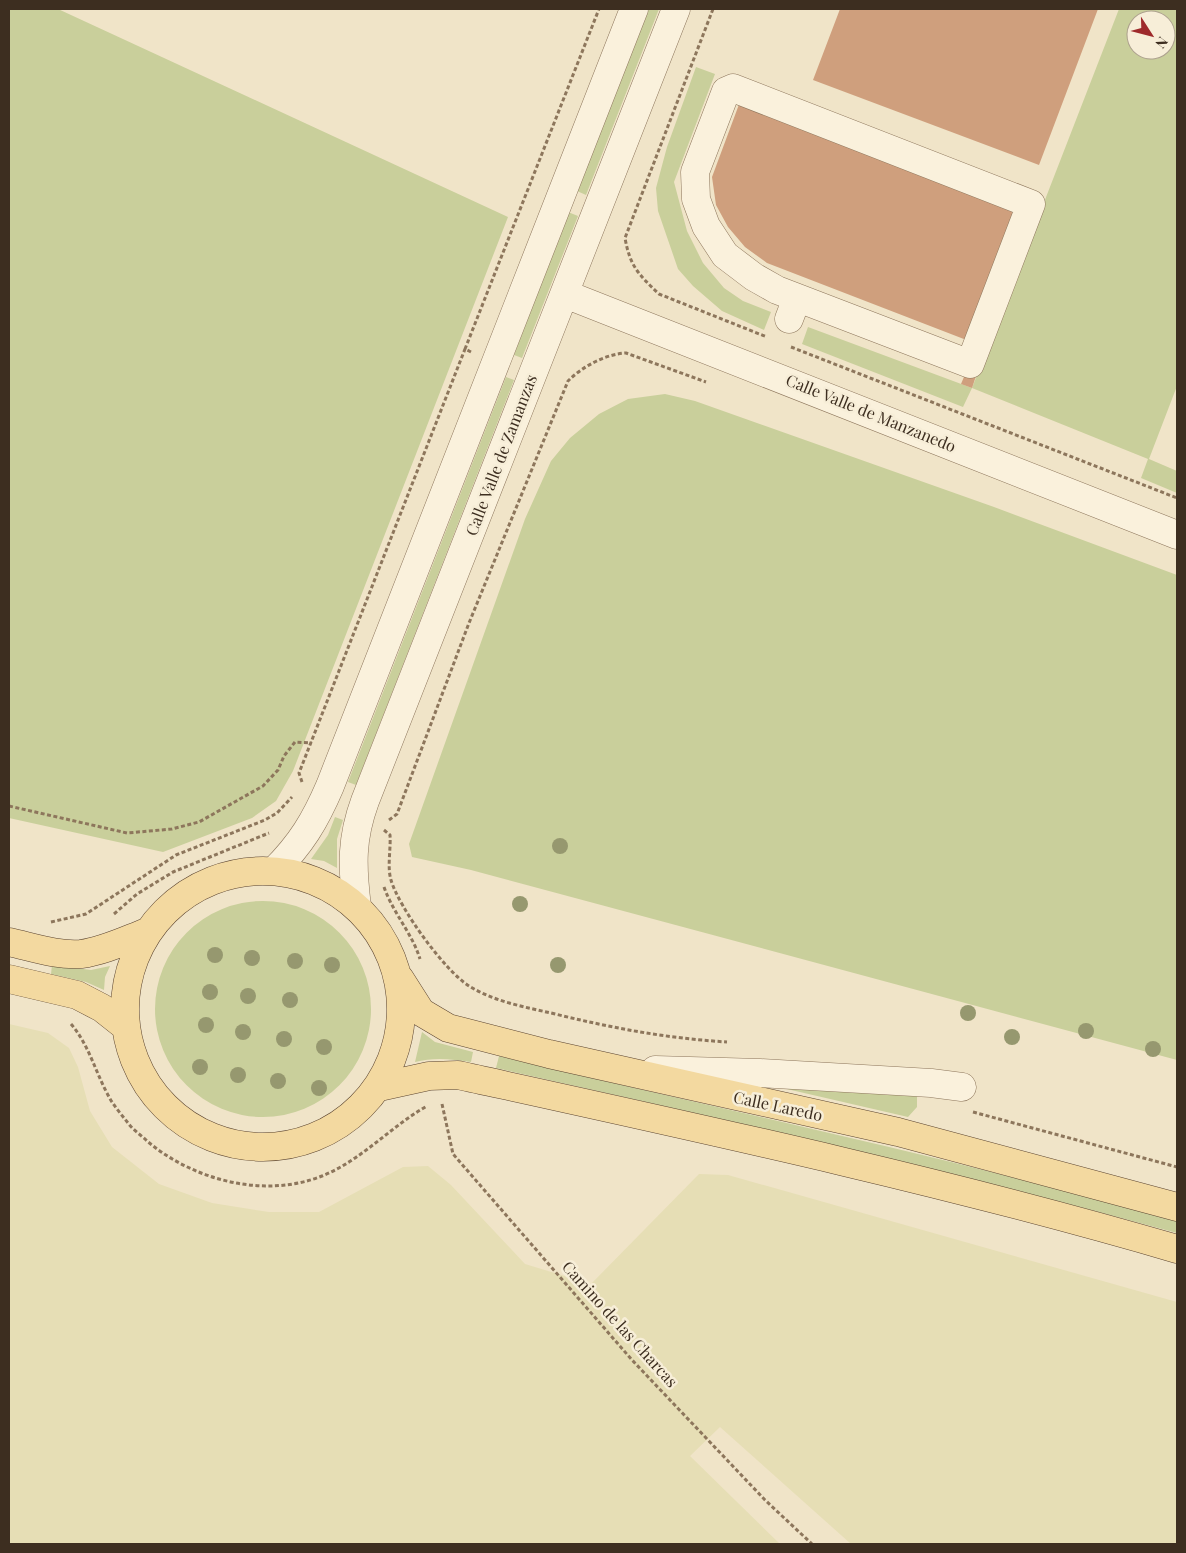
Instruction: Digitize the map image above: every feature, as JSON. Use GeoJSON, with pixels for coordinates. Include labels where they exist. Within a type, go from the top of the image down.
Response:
{"type":"FeatureCollection","features":[{"type":"Feature","properties":{"kind":"main road"},"geometry":{"type":"LineString","coordinates":[[274,871],[304,877],[332,888],[357,906],[409,970],[396,1050],[379,1088],[356,1112],[324,1133],[289,1145],[251,1147],[215,1139],[182,1121],[155,1095],[136,1063],[126,1027],[128,987],[133,963],[147,932],[172,906],[202,885],[237,873],[274,871]]}},
{"type":"Feature","properties":{"kind":"main road"},"geometry":{"type":"LineString","coordinates":[[9,942],[44,950],[81,954],[107,948],[147,932]]}},
{"type":"Feature","properties":{"kind":"main road","name":"Calle Laredo"},"geometry":{"type":"LineString","coordinates":[[409,970],[421,1012],[448,1028],[613,1069],[898,1132],[1177,1207]]}},
{"type":"Feature","properties":{"kind":"main road"},"geometry":{"type":"LineString","coordinates":[[9,979],[77,995],[102,1008],[126,1027]]}},
{"type":"Feature","properties":{"kind":"main road"},"geometry":{"type":"LineString","coordinates":[[379,1088],[429,1076],[458,1075],[781,1147],[1034,1210],[1177,1249]]}},
{"type":"Feature","properties":{"kind":"street"},"geometry":{"type":"LineString","coordinates":[[274,871],[296,850],[311,827],[311,800],[634,9]]}},
{"type":"Feature","properties":{"kind":"street","name":"Calle Valle de Zamanzas"},"geometry":{"type":"LineString","coordinates":[[357,906],[352,869],[353,841],[358,820],[676,9]]}},
{"type":"Feature","properties":{"kind":"street"},"geometry":{"type":"LineString","coordinates":[[733,88],[1031,204],[970,364],[793,308],[725,255],[706,226],[696,199],[695,172],[726,91],[733,88]]}},
{"type":"Feature","properties":{"kind":"street","name":"Calle Valle de Manzanedo"},"geometry":{"type":"LineString","coordinates":[[565,294],[1177,535]]}},
{"type":"Feature","properties":{"kind":"street"},"geometry":{"type":"LineString","coordinates":[[613,1069],[760,1073],[955,1086]]}},
{"type":"Feature","properties":{"kind":"path"},"geometry":{"type":"LineString","coordinates":[[311,800],[302,784],[299,773],[465,349]]}},
{"type":"Feature","properties":{"kind":"path"},"geometry":{"type":"LineString","coordinates":[[382,840],[387,822],[397,814],[470,623],[568,381],[577,372],[596,362],[614,354],[626,353],[709,383]]}},
{"type":"Feature","properties":{"kind":"path"},"geometry":{"type":"LineString","coordinates":[[9,806],[127,833],[172,829],[199,822],[251,794],[263,786],[278,770],[284,756],[295,742],[311,743]]}},
{"type":"Feature","properties":{"kind":"path"},"geometry":{"type":"LineString","coordinates":[[42,920],[50,922],[66,920],[86,914],[176,854],[266,820],[277,813],[292,797],[311,800]]}},
{"type":"Feature","properties":{"kind":"path"},"geometry":{"type":"LineString","coordinates":[[358,820],[384,830],[390,835],[390,878],[395,891],[435,953],[450,970],[468,985],[487,995],[521,1006],[631,1032],[669,1038],[728,1042]]}},
{"type":"Feature","properties":{"kind":"path"},"geometry":{"type":"LineString","coordinates":[[113,915],[137,894],[173,872],[207,857],[262,838],[274,830]]}},
{"type":"Feature","properties":{"kind":"path"},"geometry":{"type":"LineString","coordinates":[[382,879],[391,906],[415,942],[409,970]]}},
{"type":"Feature","properties":{"kind":"path","name":"Camino de las Charcas"},"geometry":{"type":"LineString","coordinates":[[67,1020],[80,1035],[108,1096],[129,1125],[161,1152],[200,1173],[238,1184],[286,1185],[322,1176],[362,1154],[393,1129],[426,1107],[441,1101],[453,1154],[632,1360],[765,1500],[812,1544]]}},
{"type":"Feature","properties":{"kind":"path"},"geometry":{"type":"LineString","coordinates":[[955,1086],[950,1108],[1177,1167]]}},
{"type":"Feature","properties":{"kind":"shaded area"},"geometry":{"type":"Polygon","coordinates":[[[9,1024],[48,1033],[69,1048],[78,1067],[90,1111],[112,1147],[159,1184],[212,1203],[269,1212],[319,1212],[403,1167],[428,1166],[451,1185],[525,1264],[591,1284],[699,1174],[728,1175],[1177,1302],[1177,1544],[851,1544],[720,1427],[690,1456],[780,1544],[9,1544],[9,1024]]]}},
{"type":"Feature","properties":{"kind":"green space"},"geometry":{"type":"Polygon","coordinates":[[[9,9],[58,9],[508,217],[293,771],[276,801],[252,818],[163,852],[9,818],[9,9]]]}},
{"type":"Feature","properties":{"kind":"green space"},"geometry":{"type":"Polygon","coordinates":[[[649,9],[659,9],[586,195],[577,191],[649,9]]]}},
{"type":"Feature","properties":{"kind":"green space"},"geometry":{"type":"Polygon","coordinates":[[[1119,9],[1177,9],[1177,386],[1149,459],[1177,471],[1177,493],[1141,478],[1148,459],[972,388],[1119,9]]]}},
{"type":"Feature","properties":{"kind":"green space"},"geometry":{"type":"Polygon","coordinates":[[[696,67],[715,74],[674,182],[687,231],[703,263],[724,288],[743,301],[771,312],[764,330],[722,311],[693,286],[678,269],[658,211],[656,188],[667,147],[696,67]]]}},
{"type":"Feature","properties":{"kind":"green space"},"geometry":{"type":"Polygon","coordinates":[[[568,212],[578,216],[522,358],[514,355],[568,212]]]}},
{"type":"Feature","properties":{"kind":"green space"},"geometry":{"type":"Polygon","coordinates":[[[808,327],[972,388],[963,407],[802,344],[808,327]]]}},
{"type":"Feature","properties":{"kind":"green space"},"geometry":{"type":"Polygon","coordinates":[[[506,377],[514,380],[356,785],[348,782],[506,377]]]}},
{"type":"Feature","properties":{"kind":"green space"},"geometry":{"type":"Polygon","coordinates":[[[665,394],[695,401],[994,507],[1177,575],[1177,1060],[471,870],[412,857],[409,844],[525,519],[551,461],[570,438],[599,414],[628,399],[665,394]]]}},
{"type":"Feature","properties":{"kind":"green space"},"geometry":{"type":"Polygon","coordinates":[[[335,817],[343,820],[337,839],[337,868],[324,861],[311,859],[328,835],[335,817]]]}},
{"type":"Feature","properties":{"kind":"green space"},"geometry":{"type":"Polygon","coordinates":[[[263,901],[284,903],[304,909],[323,919],[339,933],[353,949],[363,968],[369,988],[371,1009],[369,1030],[363,1050],[353,1069],[339,1085],[323,1099],[304,1109],[284,1115],[263,1117],[242,1115],[222,1109],[203,1099],[187,1085],[173,1069],[163,1050],[157,1030],[155,1009],[157,988],[163,968],[173,949],[187,933],[203,919],[222,909],[242,903],[263,901]]]}},
{"type":"Feature","properties":{"kind":"green space"},"geometry":{"type":"Polygon","coordinates":[[[52,965],[91,970],[110,966],[105,977],[104,990],[86,982],[51,974],[52,965]]]}},
{"type":"Feature","properties":{"kind":"green space"},"geometry":{"type":"Polygon","coordinates":[[[422,1032],[435,1042],[473,1052],[471,1062],[429,1059],[415,1062],[422,1032]]]}},
{"type":"Feature","properties":{"kind":"green space"},"geometry":{"type":"Polygon","coordinates":[[[499,1056],[924,1155],[1093,1198],[1177,1221],[1177,1233],[838,1147],[496,1068],[499,1056]]]}},
{"type":"Feature","properties":{"kind":"green space"},"geometry":{"type":"Polygon","coordinates":[[[757,1082],[917,1094],[917,1107],[908,1117],[757,1082]]]}},
{"type":"Feature","properties":{"kind":"building"},"geometry":{"type":"Polygon","coordinates":[[[840,9],[1098,9],[1039,165],[813,80],[840,9]]]}},
{"type":"Feature","properties":{"kind":"building"},"geometry":{"type":"Polygon","coordinates":[[[741,99],[1022,207],[969,341],[767,263],[745,247],[728,227],[716,205],[712,177],[741,99]]]}},
{"type":"Feature","properties":{"kind":"building"},"geometry":{"type":"Polygon","coordinates":[[[966,372],[976,376],[972,388],[961,384],[966,372]]]}}]}
